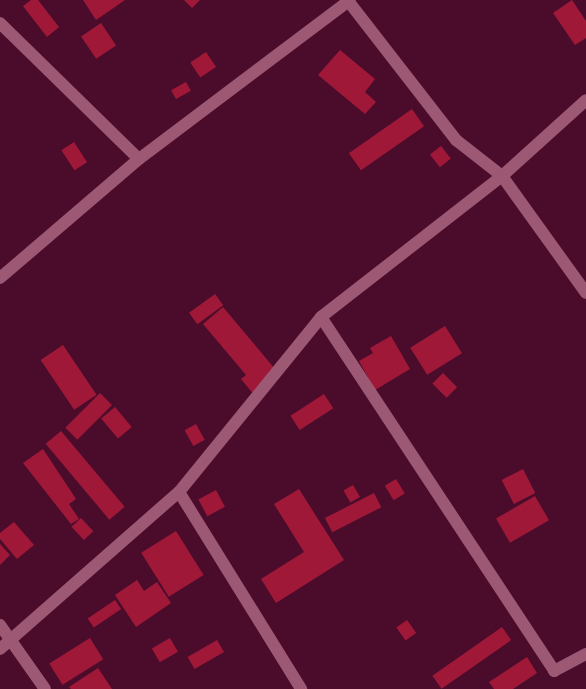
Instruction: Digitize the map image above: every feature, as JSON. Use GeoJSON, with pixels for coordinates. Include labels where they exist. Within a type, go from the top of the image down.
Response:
{"type":"FeatureCollection","features":[{"type":"Feature","properties":{"kind":"street"},"geometry":{"type":"LineString","coordinates":[[0,278],[139,159],[350,1],[456,140],[502,176],[586,293]]}},
{"type":"Feature","properties":{"kind":"street"},"geometry":{"type":"LineString","coordinates":[[0,23],[139,159]]}},
{"type":"Feature","properties":{"kind":"street"},"geometry":{"type":"LineString","coordinates":[[0,649],[179,492],[321,317],[502,176],[586,100]]}},
{"type":"Feature","properties":{"kind":"street"},"geometry":{"type":"LineString","coordinates":[[321,317],[554,671],[586,654]]}},
{"type":"Feature","properties":{"kind":"street"},"geometry":{"type":"LineString","coordinates":[[179,492],[301,689]]}},
{"type":"Feature","properties":{"kind":"street"},"geometry":{"type":"LineString","coordinates":[[0,625],[45,689]]}},
{"type":"Feature","properties":{"kind":"building"},"geometry":{"type":"Polygon","coordinates":[[[31,0],[38,0],[59,27],[47,37],[23,6],[31,0]]]}},
{"type":"Feature","properties":{"kind":"building"},"geometry":{"type":"Polygon","coordinates":[[[83,0],[125,0],[96,20],[83,0]]]}},
{"type":"Feature","properties":{"kind":"building"},"geometry":{"type":"Polygon","coordinates":[[[184,0],[200,0],[192,8],[184,0]]]}},
{"type":"Feature","properties":{"kind":"building"},"geometry":{"type":"Polygon","coordinates":[[[572,0],[586,21],[586,38],[575,45],[553,13],[572,0]]]}},
{"type":"Feature","properties":{"kind":"building"},"geometry":{"type":"Polygon","coordinates":[[[101,23],[116,45],[96,59],[81,36],[101,23]]]}},
{"type":"Feature","properties":{"kind":"building"},"geometry":{"type":"Polygon","coordinates":[[[340,50],[375,79],[365,92],[376,102],[365,114],[318,75],[340,50]]]}},
{"type":"Feature","properties":{"kind":"building"},"geometry":{"type":"Polygon","coordinates":[[[206,52],[216,67],[200,78],[190,63],[206,52]]]}},
{"type":"Feature","properties":{"kind":"building"},"geometry":{"type":"Polygon","coordinates":[[[186,82],[191,91],[176,99],[171,90],[186,82]]]}},
{"type":"Feature","properties":{"kind":"building"},"geometry":{"type":"Polygon","coordinates":[[[412,109],[424,126],[361,170],[349,153],[412,109]]]}},
{"type":"Feature","properties":{"kind":"building"},"geometry":{"type":"Polygon","coordinates":[[[74,142],[87,162],[74,170],[61,150],[74,142]]]}},
{"type":"Feature","properties":{"kind":"building"},"geometry":{"type":"Polygon","coordinates":[[[441,146],[451,159],[440,167],[430,155],[441,146]]]}},
{"type":"Feature","properties":{"kind":"building"},"geometry":{"type":"Polygon","coordinates":[[[215,294],[223,305],[197,324],[189,313],[215,294]]]}},
{"type":"Feature","properties":{"kind":"building"},"geometry":{"type":"Polygon","coordinates":[[[223,307],[280,375],[255,396],[241,379],[246,375],[203,324],[223,307]]]}},
{"type":"Feature","properties":{"kind":"building"},"geometry":{"type":"Polygon","coordinates":[[[445,326],[462,353],[427,375],[410,348],[445,326]]]}},
{"type":"Feature","properties":{"kind":"building"},"geometry":{"type":"Polygon","coordinates":[[[391,336],[410,369],[375,390],[359,361],[373,353],[370,348],[391,336]]]}},
{"type":"Feature","properties":{"kind":"building"},"geometry":{"type":"Polygon","coordinates":[[[63,345],[97,395],[74,410],[41,360],[63,345]]]}},
{"type":"Feature","properties":{"kind":"building"},"geometry":{"type":"Polygon","coordinates":[[[443,373],[457,387],[447,398],[432,384],[443,373]]]}},
{"type":"Feature","properties":{"kind":"building"},"geometry":{"type":"Polygon","coordinates":[[[100,393],[112,405],[77,440],[65,428],[100,393]]]}},
{"type":"Feature","properties":{"kind":"building"},"geometry":{"type":"Polygon","coordinates":[[[324,394],[333,408],[300,430],[290,416],[324,394]]]}},
{"type":"Feature","properties":{"kind":"building"},"geometry":{"type":"Polygon","coordinates":[[[115,407],[132,427],[118,438],[101,419],[115,407]]]}},
{"type":"Feature","properties":{"kind":"building"},"geometry":{"type":"Polygon","coordinates":[[[196,424],[205,440],[193,446],[185,430],[196,424]]]}},
{"type":"Feature","properties":{"kind":"building"},"geometry":{"type":"Polygon","coordinates":[[[61,431],[125,507],[109,520],[46,444],[61,431]]]}},
{"type":"Feature","properties":{"kind":"building"},"geometry":{"type":"Polygon","coordinates":[[[43,449],[76,499],[69,504],[79,519],[71,524],[23,463],[43,449]]]}},
{"type":"Feature","properties":{"kind":"building"},"geometry":{"type":"Polygon","coordinates":[[[523,469],[535,493],[514,504],[502,480],[523,469]]]}},
{"type":"Feature","properties":{"kind":"building"},"geometry":{"type":"Polygon","coordinates":[[[396,479],[405,494],[394,500],[385,486],[396,479]]]}},
{"type":"Feature","properties":{"kind":"building"},"geometry":{"type":"Polygon","coordinates":[[[353,485],[360,497],[350,503],[343,490],[353,485]]]}},
{"type":"Feature","properties":{"kind":"building"},"geometry":{"type":"Polygon","coordinates":[[[299,489],[344,560],[276,603],[261,579],[304,552],[274,504],[299,489]]]}},
{"type":"Feature","properties":{"kind":"building"},"geometry":{"type":"Polygon","coordinates":[[[216,490],[225,507],[207,516],[198,499],[216,490]]]}},
{"type":"Feature","properties":{"kind":"building"},"geometry":{"type":"Polygon","coordinates":[[[374,493],[381,507],[332,532],[325,518],[374,493]]]}},
{"type":"Feature","properties":{"kind":"building"},"geometry":{"type":"Polygon","coordinates":[[[535,496],[549,520],[510,543],[496,518],[535,496]]]}},
{"type":"Feature","properties":{"kind":"building"},"geometry":{"type":"Polygon","coordinates":[[[81,518],[93,531],[84,540],[71,527],[81,518]]]}},
{"type":"Feature","properties":{"kind":"building"},"geometry":{"type":"Polygon","coordinates":[[[14,522],[34,545],[17,559],[0,539],[0,533],[14,522]]]}},
{"type":"Feature","properties":{"kind":"building"},"geometry":{"type":"Polygon","coordinates":[[[176,531],[204,575],[169,597],[141,553],[176,531]]]}},
{"type":"Feature","properties":{"kind":"building"},"geometry":{"type":"Polygon","coordinates":[[[0,544],[10,555],[0,565],[0,544]]]}},
{"type":"Feature","properties":{"kind":"building"},"geometry":{"type":"Polygon","coordinates":[[[137,580],[144,591],[157,582],[171,603],[136,627],[115,595],[137,580]]]}},
{"type":"Feature","properties":{"kind":"building"},"geometry":{"type":"Polygon","coordinates":[[[115,600],[121,609],[94,628],[88,618],[115,600]]]}},
{"type":"Feature","properties":{"kind":"building"},"geometry":{"type":"Polygon","coordinates":[[[407,620],[416,633],[406,641],[396,627],[407,620]]]}},
{"type":"Feature","properties":{"kind":"building"},"geometry":{"type":"Polygon","coordinates":[[[502,627],[511,640],[442,689],[432,676],[502,627]]]}},
{"type":"Feature","properties":{"kind":"building"},"geometry":{"type":"Polygon","coordinates":[[[90,638],[103,659],[63,685],[49,663],[90,638]]]}},
{"type":"Feature","properties":{"kind":"building"},"geometry":{"type":"Polygon","coordinates":[[[170,638],[178,652],[160,662],[152,648],[170,638]]]}},
{"type":"Feature","properties":{"kind":"building"},"geometry":{"type":"Polygon","coordinates":[[[217,640],[224,652],[195,669],[188,657],[217,640]]]}},
{"type":"Feature","properties":{"kind":"building"},"geometry":{"type":"Polygon","coordinates":[[[527,657],[537,673],[513,689],[494,689],[489,682],[527,657]]]}},
{"type":"Feature","properties":{"kind":"building"},"geometry":{"type":"Polygon","coordinates":[[[98,668],[112,689],[71,689],[69,687],[98,668]]]}}]}
